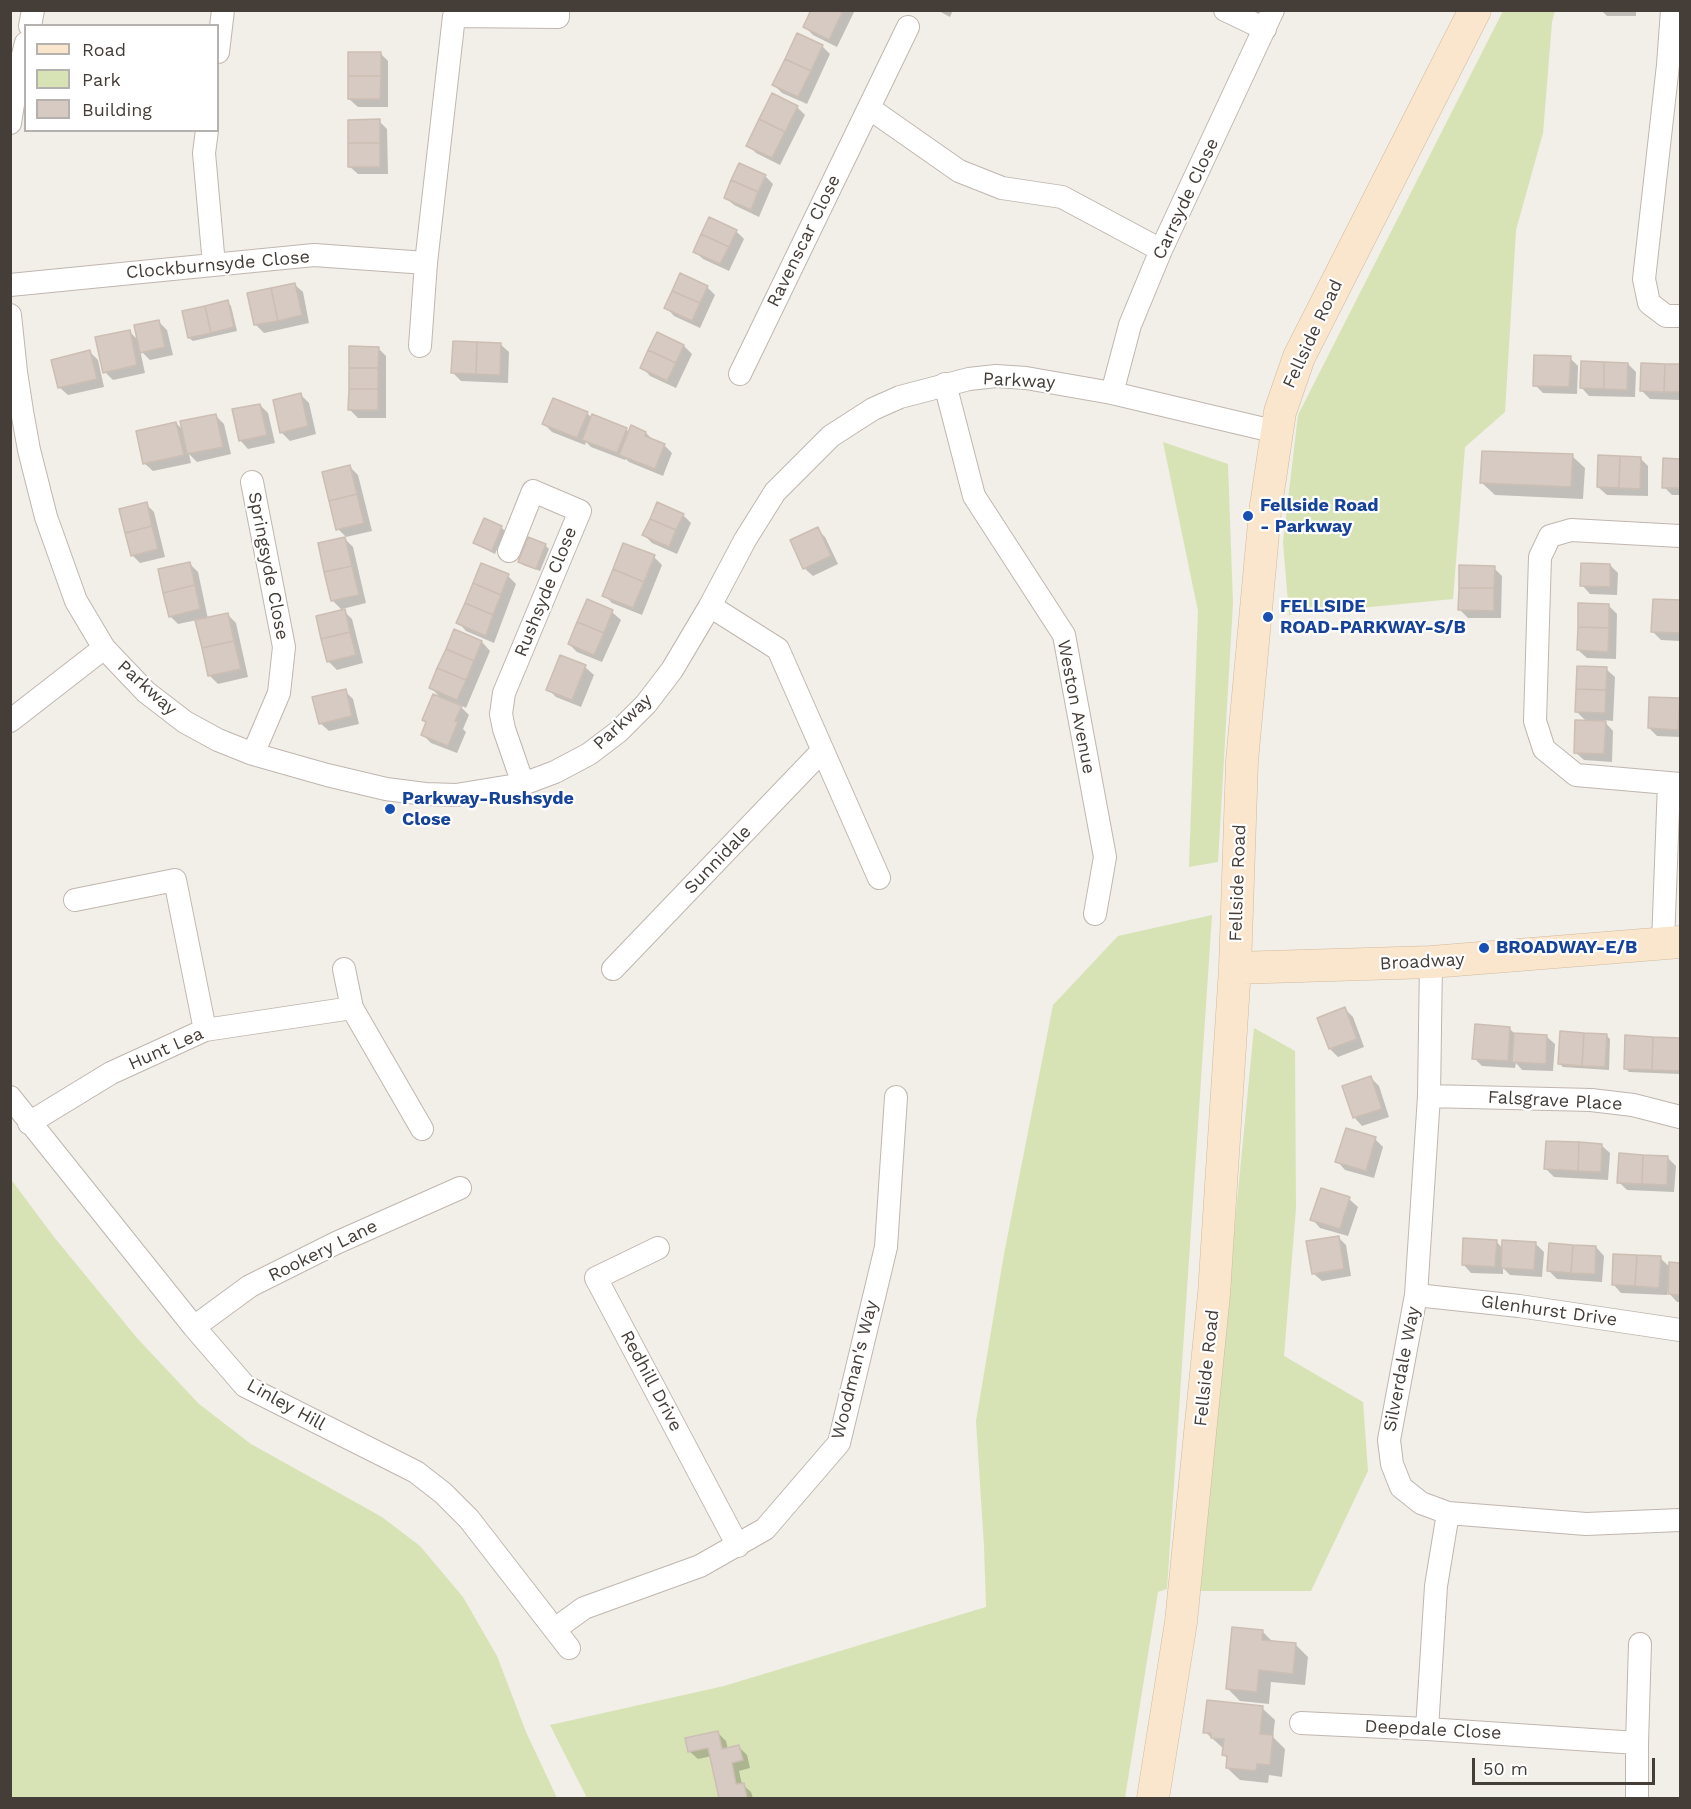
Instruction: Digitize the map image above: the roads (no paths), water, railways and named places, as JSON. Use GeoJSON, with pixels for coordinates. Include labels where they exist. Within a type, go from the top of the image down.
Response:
{"type":"FeatureCollection","features":[{"type":"Feature","properties":{"kind":"street"},"geometry":{"type":"LineString","coordinates":[[219,44],[223,10]]}},
{"type":"Feature","properties":{"kind":"street"},"geometry":{"type":"LineString","coordinates":[[420,346],[426,263],[454,16],[558,17],[558,10]]}},
{"type":"Feature","properties":{"kind":"street"},"geometry":{"type":"LineString","coordinates":[[1225,10],[1269,20]]}},
{"type":"Feature","properties":{"kind":"street","name":"Fellside Road"},"geometry":{"type":"LineString","coordinates":[[1153,1798],[1181,1622],[1215,1294],[1235,968],[1242,761],[1265,512],[1277,432],[1288,384],[1299,357],[1475,10]]}},
{"type":"Feature","properties":{"kind":"street"},"geometry":{"type":"LineString","coordinates":[[1672,10],[1674,66],[1644,279],[1649,303],[1666,316],[1680,316]]}},
{"type":"Feature","properties":{"kind":"street","name":"Carrsyde Close"},"geometry":{"type":"LineString","coordinates":[[1112,393],[1130,325],[1161,250],[1269,20]]}},
{"type":"Feature","properties":{"kind":"street","name":"Ravenscar Close"},"geometry":{"type":"LineString","coordinates":[[740,374],[908,27]]}},
{"type":"Feature","properties":{"kind":"street"},"geometry":{"type":"LineString","coordinates":[[10,123],[24,50]]}},
{"type":"Feature","properties":{"kind":"street"},"geometry":{"type":"LineString","coordinates":[[869,108],[959,171],[1002,189],[1062,196],[1161,250]]}},
{"type":"Feature","properties":{"kind":"street"},"geometry":{"type":"LineString","coordinates":[[207,132],[204,153],[214,265]]}},
{"type":"Feature","properties":{"kind":"street","name":"Clockburnsyde Close"},"geometry":{"type":"LineString","coordinates":[[10,285],[314,255],[426,263]]}},
{"type":"Feature","properties":{"kind":"street","name":"Parkway"},"geometry":{"type":"LineString","coordinates":[[10,315],[24,421],[46,517],[76,601],[104,648],[146,692],[185,722],[218,740],[327,775],[403,792],[456,795],[522,784],[555,772],[589,754],[618,732],[646,704],[672,670],[745,540],[775,492],[831,436],[848,423],[900,397],[945,384],[996,376],[1056,381],[1277,432]]}},
{"type":"Feature","properties":{"kind":"street","name":"Weston Avenue"},"geometry":{"type":"LineString","coordinates":[[945,384],[974,496],[1064,635],[1105,857],[1095,914]]}},
{"type":"Feature","properties":{"kind":"street","name":"Springsyde Close"},"geometry":{"type":"LineString","coordinates":[[252,482],[284,647],[279,693],[253,753]]}},
{"type":"Feature","properties":{"kind":"street","name":"Rushsyde Close"},"geometry":{"type":"LineString","coordinates":[[509,551],[533,491],[580,511],[504,693],[501,714],[522,784]]}},
{"type":"Feature","properties":{"kind":"street"},"geometry":{"type":"LineString","coordinates":[[1672,943],[1675,784],[1576,776],[1544,749],[1534,721],[1540,557],[1550,536],[1571,530],[1680,536]]}},
{"type":"Feature","properties":{"kind":"street"},"geometry":{"type":"LineString","coordinates":[[710,606],[778,649],[879,878]]}},
{"type":"Feature","properties":{"kind":"street"},"geometry":{"type":"LineString","coordinates":[[10,720],[104,648]]}},
{"type":"Feature","properties":{"kind":"street","name":"Sunnidale"},"geometry":{"type":"LineString","coordinates":[[613,969],[822,752]]}},
{"type":"Feature","properties":{"kind":"street"},"geometry":{"type":"LineString","coordinates":[[75,900],[175,880],[205,1030]]}},
{"type":"Feature","properties":{"kind":"street","name":"Broadway"},"geometry":{"type":"LineString","coordinates":[[1235,968],[1431,962],[1672,943]]}},
{"type":"Feature","properties":{"kind":"street","name":"Silverdale Way"},"geometry":{"type":"LineString","coordinates":[[1431,962],[1429,1096],[1416,1295],[1389,1440],[1392,1464],[1401,1487],[1421,1503],[1448,1513],[1586,1524],[1680,1520]]}},
{"type":"Feature","properties":{"kind":"street"},"geometry":{"type":"LineString","coordinates":[[344,969],[352,1008],[422,1130]]}},
{"type":"Feature","properties":{"kind":"street","name":"Hunt Lea"},"geometry":{"type":"LineString","coordinates":[[29,1123],[111,1073],[205,1030],[352,1008]]}},
{"type":"Feature","properties":{"kind":"street","name":"Falsgrave Place"},"geometry":{"type":"LineString","coordinates":[[1429,1096],[1591,1100],[1633,1105],[1680,1117]]}},
{"type":"Feature","properties":{"kind":"street","name":"Linley Hill"},"geometry":{"type":"LineString","coordinates":[[10,1097],[194,1327],[245,1386],[416,1472],[442,1493],[469,1519],[569,1648]]}},
{"type":"Feature","properties":{"kind":"street","name":"Woodman's Way"},"geometry":{"type":"LineString","coordinates":[[555,1629],[584,1608],[700,1566],[765,1528],[839,1443],[886,1247],[896,1097]]}},
{"type":"Feature","properties":{"kind":"street","name":"Rookery Lane"},"geometry":{"type":"LineString","coordinates":[[194,1327],[250,1287],[336,1243],[460,1188]]}},
{"type":"Feature","properties":{"kind":"street","name":"Redhill Drive"},"geometry":{"type":"LineString","coordinates":[[658,1248],[596,1278],[738,1545]]}},
{"type":"Feature","properties":{"kind":"street","name":"Glenhurst Drive"},"geometry":{"type":"LineString","coordinates":[[1416,1295],[1519,1306],[1680,1330]]}},
{"type":"Feature","properties":{"kind":"street"},"geometry":{"type":"LineString","coordinates":[[1427,1729],[1436,1586],[1448,1513]]}},
{"type":"Feature","properties":{"kind":"street"},"geometry":{"type":"LineString","coordinates":[[1637,1796],[1636,1743],[1640,1644]]}},
{"type":"Feature","properties":{"kind":"street","name":"Deepdale Close"},"geometry":{"type":"LineString","coordinates":[[1302,1723],[1636,1743]]}},
{"type":"Feature","properties":{"kind":"place","name":"Fellside Road - Parkway"},"geometry":{"type":"Point","coordinates":[1248,516]}},
{"type":"Feature","properties":{"kind":"place","name":"FELLSIDE ROAD-PARKWAY-S/B"},"geometry":{"type":"Point","coordinates":[1268,617]}},
{"type":"Feature","properties":{"kind":"place","name":"Parkway-Rushsyde Close"},"geometry":{"type":"Point","coordinates":[390,809]}},
{"type":"Feature","properties":{"kind":"place","name":"BROADWAY-E/B"},"geometry":{"type":"Point","coordinates":[1484,948]}}]}
